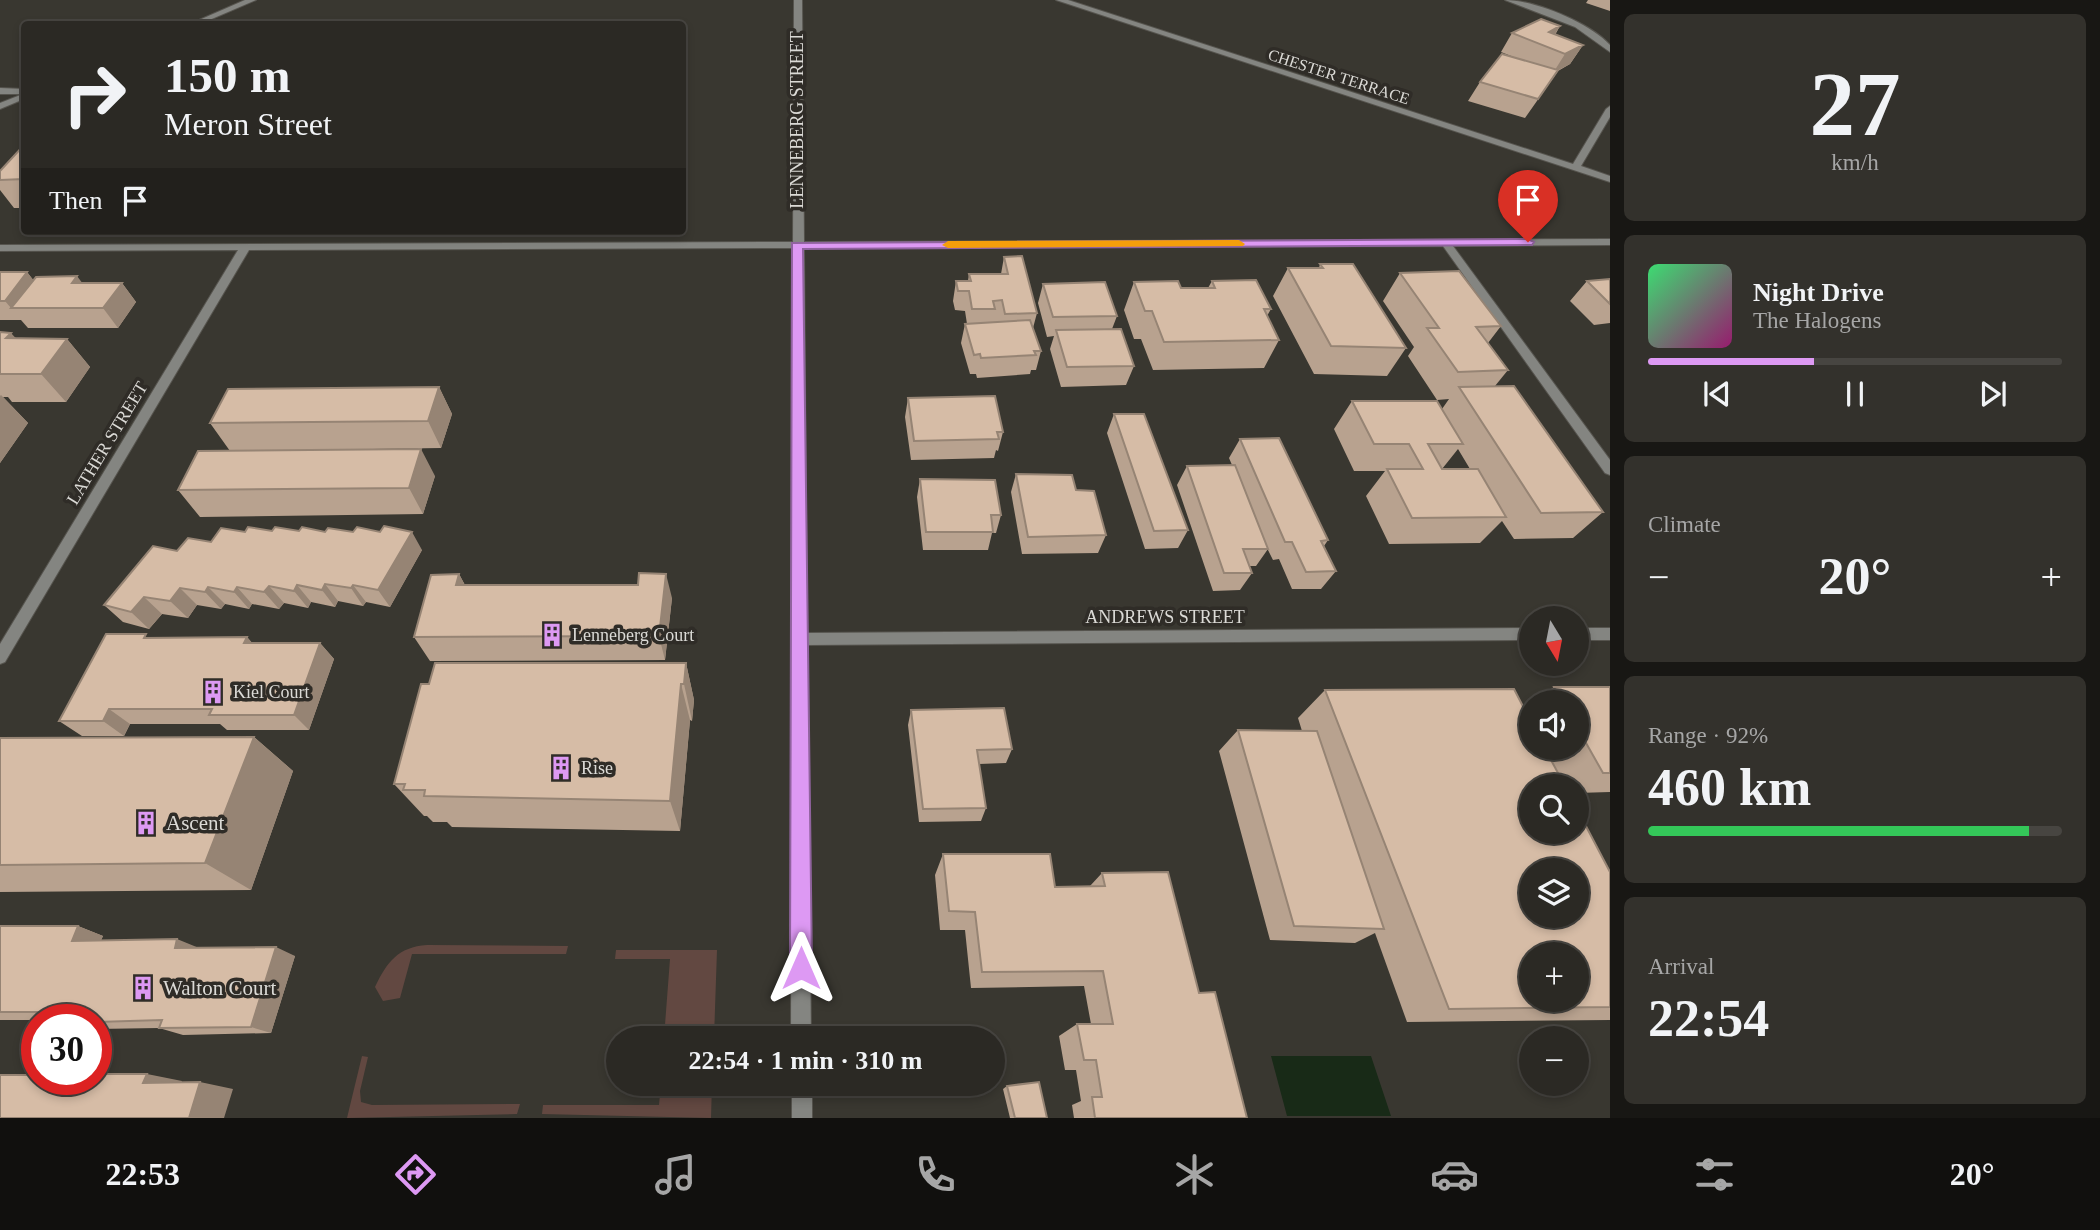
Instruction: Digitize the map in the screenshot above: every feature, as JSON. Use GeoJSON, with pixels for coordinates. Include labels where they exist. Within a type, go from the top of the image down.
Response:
{"type":"FeatureCollection","features":[{"type":"Feature","properties":{"kind":"street"},"geometry":{"type":"LineString","coordinates":[[201,21],[252,0]]}},
{"type":"Feature","properties":{"kind":"street","name":"LENNEBERG STREET"},"geometry":{"type":"LineString","coordinates":[[797,0],[802,1026]]}},
{"type":"Feature","properties":{"kind":"street","name":"CHESTER TERRACE"},"geometry":{"type":"LineString","coordinates":[[1060,0],[1610,179]]}},
{"type":"Feature","properties":{"kind":"street"},"geometry":{"type":"LineString","coordinates":[[1509,0],[1558,16],[1605,42],[1610,50]]}},
{"type":"Feature","properties":{"kind":"street"},"geometry":{"type":"LineString","coordinates":[[0,91],[21,94]]}},
{"type":"Feature","properties":{"kind":"street"},"geometry":{"type":"LineString","coordinates":[[0,106],[21,96]]}},
{"type":"Feature","properties":{"kind":"street"},"geometry":{"type":"LineString","coordinates":[[1576,167],[1610,109]]}},
{"type":"Feature","properties":{"kind":"street"},"geometry":{"type":"LineString","coordinates":[[0,248],[1610,242]]}},
{"type":"Feature","properties":{"kind":"street"},"geometry":{"type":"LineString","coordinates":[[1446,243],[1610,470]]}},
{"type":"Feature","properties":{"kind":"street","name":"LATHER STREET"},"geometry":{"type":"LineString","coordinates":[[0,657],[245,248]]}},
{"type":"Feature","properties":{"kind":"street","name":"ANDREWS STREET"},"geometry":{"type":"LineString","coordinates":[[799,639],[1519,634]]}},
{"type":"Feature","properties":{"kind":"street"},"geometry":{"type":"LineString","coordinates":[[1589,634],[1610,634]]}},
{"type":"Feature","properties":{"kind":"street"},"geometry":{"type":"LineString","coordinates":[[802,1096],[802,1118]]}},
{"type":"Feature","properties":{"kind":"shaded area"},"geometry":{"type":"Polygon","coordinates":[[[427,945],[568,946],[566,954],[412,954],[400,998],[383,1001],[375,987],[389,963],[408,949],[427,945]]]}},
{"type":"Feature","properties":{"kind":"shaded area"},"geometry":{"type":"Polygon","coordinates":[[[616,950],[717,950],[714,1026],[665,1026],[670,959],[615,959],[616,950]]]}},
{"type":"Feature","properties":{"kind":"shaded area"},"geometry":{"type":"Polygon","coordinates":[[[362,1056],[368,1057],[360,1091],[361,1102],[372,1105],[520,1104],[517,1114],[347,1118],[362,1056]]]}},
{"type":"Feature","properties":{"kind":"shaded area"},"geometry":{"type":"Polygon","coordinates":[[[1271,1056],[1371,1056],[1391,1116],[1287,1116],[1271,1056]]]}},
{"type":"Feature","properties":{"kind":"shaded area"},"geometry":{"type":"Polygon","coordinates":[[[660,1096],[712,1096],[711,1118],[542,1114],[543,1105],[659,1105],[660,1096]]]}},
{"type":"Feature","properties":{"kind":"building"},"geometry":{"type":"Polygon","coordinates":[[[1541,19],[1560,26],[1549,32],[1583,45],[1565,54],[1512,33],[1541,19]]]}},
{"type":"Feature","properties":{"kind":"building"},"geometry":{"type":"Polygon","coordinates":[[[1502,54],[1558,70],[1538,99],[1480,82],[1502,54]]]}},
{"type":"Feature","properties":{"kind":"building"},"geometry":{"type":"Polygon","coordinates":[[[21,148],[21,179],[0,180],[0,171],[21,148]]]}},
{"type":"Feature","properties":{"kind":"building"},"geometry":{"type":"Polygon","coordinates":[[[1022,256],[1037,313],[1005,314],[1002,300],[993,301],[995,309],[972,309],[969,291],[958,291],[956,281],[971,281],[969,274],[1008,274],[1004,257],[1022,256]]]}},
{"type":"Feature","properties":{"kind":"building"},"geometry":{"type":"Polygon","coordinates":[[[1320,264],[1353,264],[1406,348],[1331,346],[1288,268],[1323,268],[1320,264]]]}},
{"type":"Feature","properties":{"kind":"building"},"geometry":{"type":"Polygon","coordinates":[[[1459,271],[1501,326],[1476,327],[1508,370],[1458,372],[1427,328],[1439,328],[1400,273],[1459,271]]]}},
{"type":"Feature","properties":{"kind":"building"},"geometry":{"type":"Polygon","coordinates":[[[0,272],[27,272],[5,301],[0,301],[0,272]]]}},
{"type":"Feature","properties":{"kind":"building"},"geometry":{"type":"Polygon","coordinates":[[[77,276],[72,283],[122,283],[103,308],[11,308],[36,277],[77,276]]]}},
{"type":"Feature","properties":{"kind":"building"},"geometry":{"type":"Polygon","coordinates":[[[1610,279],[1610,304],[1587,281],[1610,279]]]}},
{"type":"Feature","properties":{"kind":"building"},"geometry":{"type":"Polygon","coordinates":[[[1256,280],[1271,309],[1264,309],[1279,340],[1164,342],[1152,311],[1145,311],[1134,282],[1178,281],[1181,288],[1215,288],[1212,281],[1256,280]]]}},
{"type":"Feature","properties":{"kind":"building"},"geometry":{"type":"Polygon","coordinates":[[[1105,282],[1117,316],[1053,317],[1043,284],[1105,282]]]}},
{"type":"Feature","properties":{"kind":"building"},"geometry":{"type":"Polygon","coordinates":[[[1030,320],[1041,351],[1034,351],[1036,355],[981,358],[980,354],[974,355],[965,324],[1030,320]]]}},
{"type":"Feature","properties":{"kind":"building"},"geometry":{"type":"Polygon","coordinates":[[[1121,329],[1134,366],[1067,367],[1056,330],[1121,329]]]}},
{"type":"Feature","properties":{"kind":"building"},"geometry":{"type":"Polygon","coordinates":[[[0,332],[11,333],[6,338],[67,339],[41,374],[0,374],[0,332]]]}},
{"type":"Feature","properties":{"kind":"building"},"geometry":{"type":"Polygon","coordinates":[[[1514,386],[1603,512],[1541,513],[1459,387],[1514,386]]]}},
{"type":"Feature","properties":{"kind":"building"},"geometry":{"type":"Polygon","coordinates":[[[439,387],[428,421],[210,423],[228,389],[439,387]]]}},
{"type":"Feature","properties":{"kind":"building"},"geometry":{"type":"Polygon","coordinates":[[[995,396],[1003,432],[997,432],[999,439],[914,441],[908,398],[995,396]]]}},
{"type":"Feature","properties":{"kind":"building"},"geometry":{"type":"Polygon","coordinates":[[[1352,401],[1437,401],[1463,444],[1428,444],[1442,469],[1478,469],[1506,517],[1412,518],[1387,469],[1423,469],[1409,444],[1374,444],[1352,401]]]}},
{"type":"Feature","properties":{"kind":"building"},"geometry":{"type":"Polygon","coordinates":[[[1114,414],[1144,414],[1188,530],[1154,531],[1114,414]]]}},
{"type":"Feature","properties":{"kind":"building"},"geometry":{"type":"Polygon","coordinates":[[[1279,438],[1328,540],[1321,541],[1336,571],[1306,572],[1292,542],[1285,542],[1240,439],[1279,438]]]}},
{"type":"Feature","properties":{"kind":"building"},"geometry":{"type":"Polygon","coordinates":[[[421,449],[409,488],[178,490],[198,451],[421,449]]]}},
{"type":"Feature","properties":{"kind":"building"},"geometry":{"type":"Polygon","coordinates":[[[1235,465],[1268,549],[1243,549],[1252,573],[1224,573],[1187,466],[1235,465]]]}},
{"type":"Feature","properties":{"kind":"building"},"geometry":{"type":"Polygon","coordinates":[[[1016,474],[1072,475],[1076,490],[1094,491],[1106,535],[1028,537],[1016,474]]]}},
{"type":"Feature","properties":{"kind":"building"},"geometry":{"type":"Polygon","coordinates":[[[920,479],[995,480],[1001,515],[991,515],[993,532],[926,532],[920,479]]]}},
{"type":"Feature","properties":{"kind":"building"},"geometry":{"type":"Polygon","coordinates":[[[384,526],[412,532],[378,590],[353,585],[351,588],[325,584],[322,590],[297,585],[294,591],[269,586],[264,592],[237,587],[234,592],[208,587],[205,592],[180,588],[170,601],[144,597],[131,612],[104,605],[153,546],[177,551],[188,538],[211,542],[221,528],[245,532],[248,527],[272,531],[275,527],[299,531],[302,527],[325,532],[328,528],[353,532],[357,527],[380,532],[384,526]]]}},
{"type":"Feature","properties":{"kind":"building"},"geometry":{"type":"Polygon","coordinates":[[[639,573],[666,574],[659,636],[414,637],[431,575],[459,574],[456,585],[638,585],[639,573]]]}},
{"type":"Feature","properties":{"kind":"building","name":"Kiel Court"},"geometry":{"type":"Polygon","coordinates":[[[106,634],[146,634],[144,638],[247,637],[244,643],[320,643],[294,715],[209,715],[212,709],[109,709],[103,721],[59,721],[106,634]]]}},
{"type":"Feature","properties":{"kind":"building","name":"Rise"},"geometry":{"type":"Polygon","coordinates":[[[435,663],[686,663],[684,684],[681,684],[670,801],[424,796],[425,790],[403,790],[405,784],[394,784],[421,684],[429,684],[435,663]]]}},
{"type":"Feature","properties":{"kind":"building"},"geometry":{"type":"Polygon","coordinates":[[[1554,687],[1610,687],[1610,773],[1603,773],[1589,748],[1589,690],[1556,690],[1554,687]]]}},
{"type":"Feature","properties":{"kind":"building"},"geometry":{"type":"Polygon","coordinates":[[[1514,689],[1519,699],[1519,760],[1551,760],[1559,774],[1519,774],[1519,844],[1589,844],[1589,832],[1610,872],[1610,1007],[1589,1007],[1589,942],[1519,942],[1519,1008],[1449,1009],[1325,690],[1514,689]]]}},
{"type":"Feature","properties":{"kind":"building"},"geometry":{"type":"Polygon","coordinates":[[[1004,708],[1012,749],[977,750],[986,808],[923,809],[911,710],[1004,708]]]}},
{"type":"Feature","properties":{"kind":"building"},"geometry":{"type":"Polygon","coordinates":[[[1238,730],[1317,731],[1384,929],[1294,926],[1238,730]]]}},
{"type":"Feature","properties":{"kind":"building","name":"Ascent"},"geometry":{"type":"Polygon","coordinates":[[[254,737],[205,863],[0,865],[0,738],[254,737]]]}},
{"type":"Feature","properties":{"kind":"building"},"geometry":{"type":"Polygon","coordinates":[[[943,854],[1050,854],[1055,887],[1105,886],[1102,873],[1168,872],[1199,993],[1215,992],[1247,1118],[1095,1118],[1092,1097],[1102,1097],[1096,1060],[1084,1060],[1077,1024],[1113,1024],[1103,971],[982,972],[975,912],[949,911],[943,854]]]}},
{"type":"Feature","properties":{"kind":"building","name":"Walton Court"},"geometry":{"type":"Polygon","coordinates":[[[0,926],[78,926],[72,941],[177,939],[175,948],[276,947],[251,1027],[159,1028],[162,1020],[112,1022],[112,1004],[21,1004],[21,1012],[0,1012],[0,926]]]}},
{"type":"Feature","properties":{"kind":"building"},"geometry":{"type":"Polygon","coordinates":[[[112,1074],[147,1074],[143,1083],[200,1082],[189,1118],[0,1118],[0,1075],[21,1075],[21,1095],[112,1095],[112,1074]]]}},
{"type":"Feature","properties":{"kind":"building"},"geometry":{"type":"Polygon","coordinates":[[[1039,1082],[1047,1118],[1015,1118],[1007,1086],[1039,1082]]]}},
{"type":"Feature","properties":{"kind":"slow traffic"},"geometry":{"type":"LineString","coordinates":[[948,245],[1239,244]]}},
{"type":"Feature","properties":{"kind":"place","name":"Lenneberg Court"},"geometry":{"type":"Point","coordinates":[552,635]}},
{"type":"Feature","properties":{"kind":"place","name":"Kiel Court"},"geometry":{"type":"Point","coordinates":[213,692]}},
{"type":"Feature","properties":{"kind":"place","name":"Rise"},"geometry":{"type":"Point","coordinates":[561,768]}},
{"type":"Feature","properties":{"kind":"place","name":"Ascent"},"geometry":{"type":"Point","coordinates":[146,823]}},
{"type":"Feature","properties":{"kind":"place","name":"Walton Court"},"geometry":{"type":"Point","coordinates":[143,988]}},
{"type":"Feature","properties":{"kind":"route"},"geometry":{"type":"LineString","coordinates":[[801,968],[797,245],[1528,242]]}}]}
